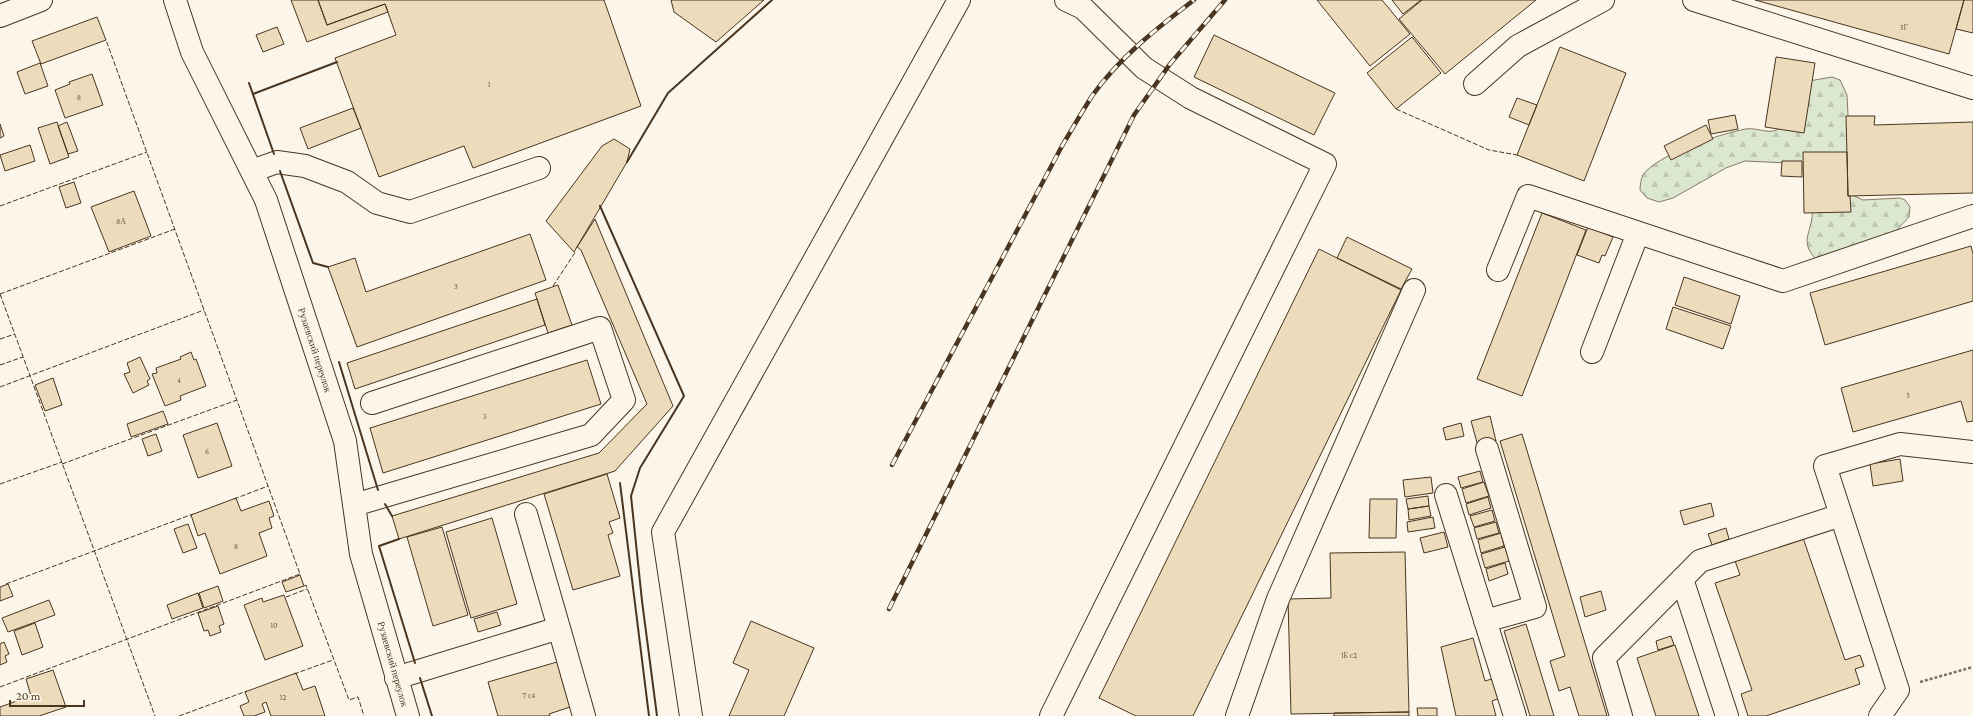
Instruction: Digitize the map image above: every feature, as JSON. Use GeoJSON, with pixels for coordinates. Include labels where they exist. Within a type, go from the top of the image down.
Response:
{"type":"FeatureCollection","features":[{"type":"Feature","properties":{"kind":"street"},"geometry":{"type":"LineString","coordinates":[[0,16],[41,0]]}},
{"type":"Feature","properties":{"kind":"street","name":"Рузаевский переулок"},"geometry":{"type":"LineString","coordinates":[[175,0],[192,52],[266,200],[345,441],[361,554],[408,716]]}},
{"type":"Feature","properties":{"kind":"street"},"geometry":{"type":"LineString","coordinates":[[691,716],[663,532],[959,0]]}},
{"type":"Feature","properties":{"kind":"street"},"geometry":{"type":"LineString","coordinates":[[1052,716],[1325,164],[1191,98],[1144,68],[1083,8],[1066,0]]}},
{"type":"Feature","properties":{"kind":"street"},"geometry":{"type":"LineString","coordinates":[[1475,84],[1518,46],[1603,0]]}},
{"type":"Feature","properties":{"kind":"street"},"geometry":{"type":"LineString","coordinates":[[1694,0],[1973,88]]}},
{"type":"Feature","properties":{"kind":"street"},"geometry":{"type":"LineString","coordinates":[[252,171],[277,162],[305,166],[347,182],[377,203],[410,212],[539,168]]}},
{"type":"Feature","properties":{"kind":"street"},"geometry":{"type":"LineString","coordinates":[[1498,270],[1528,196],[1784,282],[1973,216]]}},
{"type":"Feature","properties":{"kind":"street"},"geometry":{"type":"LineString","coordinates":[[1592,352],[1638,233]]}},
{"type":"Feature","properties":{"kind":"street"},"geometry":{"type":"LineString","coordinates":[[1237,716],[1278,599],[1414,290]]}},
{"type":"Feature","properties":{"kind":"street"},"geometry":{"type":"LineString","coordinates":[[354,504],[591,435],[624,400],[600,328],[372,404]]}},
{"type":"Feature","properties":{"kind":"street"},"geometry":{"type":"LineString","coordinates":[[1880,716],[1898,690],[1826,466],[1900,444],[1973,452]]}},
{"type":"Feature","properties":{"kind":"street"},"geometry":{"type":"LineString","coordinates":[[1485,621],[1535,607],[1487,449]]}},
{"type":"Feature","properties":{"kind":"street"},"geometry":{"type":"LineString","coordinates":[[1446,495],[1515,716]]}},
{"type":"Feature","properties":{"kind":"street"},"geometry":{"type":"LineString","coordinates":[[526,514],[584,716]]}},
{"type":"Feature","properties":{"kind":"street"},"geometry":{"type":"LineString","coordinates":[[1621,716],[1604,658],[1700,561],[1841,515]]}},
{"type":"Feature","properties":{"kind":"street"},"geometry":{"type":"LineString","coordinates":[[1682,579],[1727,716]]}},
{"type":"Feature","properties":{"kind":"street"},"geometry":{"type":"LineString","coordinates":[[396,678],[559,628]]}},
{"type":"Feature","properties":{"kind":"path"},"geometry":{"type":"LineString","coordinates":[[1898,690],[1973,667]]}},
{"type":"Feature","properties":{"kind":"green space"},"geometry":{"type":"Polygon","coordinates":[[[1832,77],[1840,80],[1847,95],[1852,195],[1863,200],[1900,198],[1905,200],[1910,207],[1909,217],[1892,235],[1816,259],[1810,252],[1807,240],[1812,208],[1804,171],[1788,163],[1745,161],[1726,168],[1673,198],[1659,202],[1647,198],[1640,190],[1643,175],[1650,167],[1690,146],[1735,131],[1750,129],[1775,131],[1779,129],[1792,114],[1809,81],[1832,77]]]}},
{"type":"Feature","properties":{"kind":"building"},"geometry":{"type":"Polygon","coordinates":[[[291,0],[318,0],[327,25],[385,4],[388,12],[307,42],[291,0]]]}},
{"type":"Feature","properties":{"kind":"building"},"geometry":{"type":"Polygon","coordinates":[[[318,0],[604,0],[641,106],[473,168],[464,146],[379,177],[335,58],[396,35],[385,4],[327,25],[318,0]]]}},
{"type":"Feature","properties":{"kind":"building"},"geometry":{"type":"Polygon","coordinates":[[[671,0],[764,0],[716,42],[674,12],[671,0]]]}},
{"type":"Feature","properties":{"kind":"building"},"geometry":{"type":"Polygon","coordinates":[[[1317,0],[1382,0],[1410,34],[1370,66],[1317,0]]]}},
{"type":"Feature","properties":{"kind":"building"},"geometry":{"type":"Polygon","coordinates":[[[1392,0],[1421,0],[1403,14],[1392,0]]]}},
{"type":"Feature","properties":{"kind":"building"},"geometry":{"type":"Polygon","coordinates":[[[1422,0],[1536,0],[1445,74],[1399,19],[1422,0]]]}},
{"type":"Feature","properties":{"kind":"building"},"geometry":{"type":"Polygon","coordinates":[[[1755,0],[1964,0],[1949,54],[1755,0]]]}},
{"type":"Feature","properties":{"kind":"building"},"geometry":{"type":"Polygon","coordinates":[[[1964,0],[1973,0],[1973,33],[1956,29],[1964,0]]]}},
{"type":"Feature","properties":{"kind":"building"},"geometry":{"type":"Polygon","coordinates":[[[97,17],[106,40],[41,64],[32,41],[97,17]]]}},
{"type":"Feature","properties":{"kind":"building"},"geometry":{"type":"Polygon","coordinates":[[[277,27],[284,44],[263,52],[256,35],[277,27]]]}},
{"type":"Feature","properties":{"kind":"building"},"geometry":{"type":"Polygon","coordinates":[[[1214,35],[1335,93],[1314,135],[1194,77],[1214,35]]]}},
{"type":"Feature","properties":{"kind":"building"},"geometry":{"type":"Polygon","coordinates":[[[1412,37],[1441,73],[1396,109],[1367,73],[1412,37]]]}},
{"type":"Feature","properties":{"kind":"building"},"geometry":{"type":"Polygon","coordinates":[[[1560,47],[1626,73],[1584,181],[1517,155],[1560,47]]]}},
{"type":"Feature","properties":{"kind":"building"},"geometry":{"type":"Polygon","coordinates":[[[1776,57],[1815,63],[1804,133],[1765,127],[1776,57]]]}},
{"type":"Feature","properties":{"kind":"building"},"geometry":{"type":"Polygon","coordinates":[[[40,63],[48,86],[25,94],[17,72],[40,63]]]}},
{"type":"Feature","properties":{"kind":"building"},"geometry":{"type":"Polygon","coordinates":[[[92,74],[103,105],[65,118],[55,90],[70,84],[69,82],[92,74]]]}},
{"type":"Feature","properties":{"kind":"building"},"geometry":{"type":"Polygon","coordinates":[[[1517,98],[1537,105],[1529,125],[1509,117],[1517,98]]]}},
{"type":"Feature","properties":{"kind":"building"},"geometry":{"type":"Polygon","coordinates":[[[353,108],[361,128],[308,149],[300,128],[353,108]]]}},
{"type":"Feature","properties":{"kind":"building"},"geometry":{"type":"Polygon","coordinates":[[[1735,115],[1738,129],[1711,134],[1708,120],[1735,115]]]}},
{"type":"Feature","properties":{"kind":"building"},"geometry":{"type":"Polygon","coordinates":[[[1846,116],[1875,116],[1874,125],[1973,122],[1973,193],[1848,196],[1846,116]]]}},
{"type":"Feature","properties":{"kind":"building"},"geometry":{"type":"Polygon","coordinates":[[[57,122],[69,157],[50,164],[38,128],[57,122]]]}},
{"type":"Feature","properties":{"kind":"building"},"geometry":{"type":"Polygon","coordinates":[[[67,122],[78,151],[68,154],[58,126],[67,122]]]}},
{"type":"Feature","properties":{"kind":"building"},"geometry":{"type":"Polygon","coordinates":[[[0,124],[4,136],[0,138],[0,124]]]}},
{"type":"Feature","properties":{"kind":"building"},"geometry":{"type":"Polygon","coordinates":[[[1706,125],[1713,139],[1671,160],[1664,146],[1706,125]]]}},
{"type":"Feature","properties":{"kind":"building"},"geometry":{"type":"Polygon","coordinates":[[[614,139],[630,149],[627,162],[574,252],[546,221],[602,146],[614,139]]]}},
{"type":"Feature","properties":{"kind":"building"},"geometry":{"type":"Polygon","coordinates":[[[30,145],[35,161],[5,171],[0,155],[30,145]]]}},
{"type":"Feature","properties":{"kind":"building"},"geometry":{"type":"Polygon","coordinates":[[[1803,152],[1847,152],[1848,196],[1850,196],[1851,212],[1804,213],[1803,152]]]}},
{"type":"Feature","properties":{"kind":"building"},"geometry":{"type":"Polygon","coordinates":[[[1782,161],[1802,161],[1802,177],[1781,176],[1782,161]]]}},
{"type":"Feature","properties":{"kind":"building"},"geometry":{"type":"Polygon","coordinates":[[[74,182],[81,203],[66,208],[59,187],[74,182]]]}},
{"type":"Feature","properties":{"kind":"building"},"geometry":{"type":"Polygon","coordinates":[[[134,191],[151,236],[109,252],[91,207],[134,191]]]}},
{"type":"Feature","properties":{"kind":"building"},"geometry":{"type":"Polygon","coordinates":[[[1542,213],[1586,230],[1522,396],[1477,379],[1542,213]]]}},
{"type":"Feature","properties":{"kind":"building"},"geometry":{"type":"Polygon","coordinates":[[[595,219],[673,406],[615,471],[399,539],[392,516],[599,453],[647,404],[581,250],[577,247],[595,219]]]}},
{"type":"Feature","properties":{"kind":"building"},"geometry":{"type":"Polygon","coordinates":[[[1588,227],[1613,237],[1605,256],[1602,255],[1599,263],[1577,255],[1588,227]]]}},
{"type":"Feature","properties":{"kind":"building"},"geometry":{"type":"Polygon","coordinates":[[[530,234],[546,280],[357,347],[328,267],[355,258],[366,292],[530,234]]]}},
{"type":"Feature","properties":{"kind":"building"},"geometry":{"type":"Polygon","coordinates":[[[1347,237],[1412,269],[1401,289],[1337,258],[1347,237]]]}},
{"type":"Feature","properties":{"kind":"building"},"geometry":{"type":"Polygon","coordinates":[[[1971,246],[1973,254],[1973,301],[1825,345],[1810,293],[1971,246]]]}},
{"type":"Feature","properties":{"kind":"building"},"geometry":{"type":"Polygon","coordinates":[[[1319,249],[1401,290],[1193,716],[1136,716],[1099,698],[1319,249]]]}},
{"type":"Feature","properties":{"kind":"building"},"geometry":{"type":"Polygon","coordinates":[[[1684,277],[1740,296],[1731,324],[1675,305],[1684,277]]]}},
{"type":"Feature","properties":{"kind":"building"},"geometry":{"type":"Polygon","coordinates":[[[558,285],[572,325],[548,333],[535,293],[558,285]]]}},
{"type":"Feature","properties":{"kind":"building"},"geometry":{"type":"Polygon","coordinates":[[[537,299],[545,325],[355,389],[347,363],[537,299]]]}},
{"type":"Feature","properties":{"kind":"building"},"geometry":{"type":"Polygon","coordinates":[[[1673,307],[1731,326],[1723,349],[1666,329],[1673,307]]]}},
{"type":"Feature","properties":{"kind":"building"},"geometry":{"type":"Polygon","coordinates":[[[1973,350],[1973,421],[1967,422],[1961,401],[1853,432],[1841,388],[1973,350]]]}},
{"type":"Feature","properties":{"kind":"building"},"geometry":{"type":"Polygon","coordinates":[[[191,352],[194,360],[196,359],[206,386],[180,396],[181,400],[165,406],[152,374],[157,373],[156,368],[181,359],[180,357],[191,352]]]}},
{"type":"Feature","properties":{"kind":"building"},"geometry":{"type":"Polygon","coordinates":[[[140,357],[150,379],[147,381],[149,385],[133,393],[124,374],[130,372],[127,363],[140,357]]]}},
{"type":"Feature","properties":{"kind":"building"},"geometry":{"type":"Polygon","coordinates":[[[587,360],[601,404],[383,473],[370,428],[587,360]]]}},
{"type":"Feature","properties":{"kind":"building"},"geometry":{"type":"Polygon","coordinates":[[[53,378],[62,405],[45,411],[35,385],[53,378]]]}},
{"type":"Feature","properties":{"kind":"building"},"geometry":{"type":"Polygon","coordinates":[[[163,411],[168,424],[131,437],[127,424],[163,411]]]}},
{"type":"Feature","properties":{"kind":"building"},"geometry":{"type":"Polygon","coordinates":[[[1490,416],[1496,441],[1478,446],[1471,421],[1490,416]]]}},
{"type":"Feature","properties":{"kind":"building"},"geometry":{"type":"Polygon","coordinates":[[[217,423],[232,466],[198,478],[183,435],[217,423]]]}},
{"type":"Feature","properties":{"kind":"building"},"geometry":{"type":"Polygon","coordinates":[[[1461,423],[1464,436],[1446,440],[1443,428],[1461,423]]]}},
{"type":"Feature","properties":{"kind":"building"},"geometry":{"type":"Polygon","coordinates":[[[156,434],[162,451],[148,456],[142,439],[156,434]]]}},
{"type":"Feature","properties":{"kind":"building"},"geometry":{"type":"Polygon","coordinates":[[[1522,434],[1607,716],[1579,716],[1570,687],[1559,691],[1550,661],[1565,656],[1500,441],[1522,434]]]}},
{"type":"Feature","properties":{"kind":"building"},"geometry":{"type":"Polygon","coordinates":[[[1900,459],[1903,481],[1873,486],[1870,464],[1900,459]]]}},
{"type":"Feature","properties":{"kind":"building"},"geometry":{"type":"Polygon","coordinates":[[[1480,471],[1483,482],[1461,488],[1458,477],[1480,471]]]}},
{"type":"Feature","properties":{"kind":"building"},"geometry":{"type":"Polygon","coordinates":[[[607,474],[620,518],[609,522],[613,533],[608,535],[620,576],[573,590],[544,494],[607,474]]]}},
{"type":"Feature","properties":{"kind":"building"},"geometry":{"type":"Polygon","coordinates":[[[1431,477],[1433,493],[1405,497],[1403,480],[1431,477]]]}},
{"type":"Feature","properties":{"kind":"building"},"geometry":{"type":"Polygon","coordinates":[[[1484,482],[1489,496],[1466,503],[1462,489],[1484,482]]]}},
{"type":"Feature","properties":{"kind":"building"},"geometry":{"type":"Polygon","coordinates":[[[1428,496],[1429,506],[1408,509],[1406,499],[1428,496]]]}},
{"type":"Feature","properties":{"kind":"building"},"geometry":{"type":"Polygon","coordinates":[[[1488,497],[1491,508],[1469,515],[1466,504],[1488,497]]]}},
{"type":"Feature","properties":{"kind":"building"},"geometry":{"type":"Polygon","coordinates":[[[236,498],[241,511],[269,501],[274,516],[269,518],[272,528],[259,533],[267,556],[220,574],[205,533],[198,536],[191,515],[236,498]]]}},
{"type":"Feature","properties":{"kind":"building"},"geometry":{"type":"Polygon","coordinates":[[[1370,499],[1397,499],[1396,538],[1369,538],[1370,499]]]}},
{"type":"Feature","properties":{"kind":"building"},"geometry":{"type":"Polygon","coordinates":[[[1711,503],[1714,516],[1684,525],[1680,511],[1711,503]]]}},
{"type":"Feature","properties":{"kind":"building"},"geometry":{"type":"Polygon","coordinates":[[[1429,506],[1431,516],[1409,520],[1408,509],[1429,506]]]}},
{"type":"Feature","properties":{"kind":"building"},"geometry":{"type":"Polygon","coordinates":[[[1492,510],[1495,521],[1474,527],[1470,516],[1492,510]]]}},
{"type":"Feature","properties":{"kind":"building"},"geometry":{"type":"Polygon","coordinates":[[[1433,517],[1435,528],[1408,532],[1407,522],[1433,517]]]}},
{"type":"Feature","properties":{"kind":"building"},"geometry":{"type":"Polygon","coordinates":[[[492,518],[517,604],[471,618],[446,532],[492,518]]]}},
{"type":"Feature","properties":{"kind":"building"},"geometry":{"type":"Polygon","coordinates":[[[1496,522],[1499,533],[1477,539],[1474,528],[1496,522]]]}},
{"type":"Feature","properties":{"kind":"building"},"geometry":{"type":"Polygon","coordinates":[[[188,524],[197,548],[183,553],[174,529],[188,524]]]}},
{"type":"Feature","properties":{"kind":"building"},"geometry":{"type":"Polygon","coordinates":[[[442,527],[468,615],[433,626],[407,537],[442,527]]]}},
{"type":"Feature","properties":{"kind":"building"},"geometry":{"type":"Polygon","coordinates":[[[1726,528],[1729,539],[1712,545],[1708,534],[1726,528]]]}},
{"type":"Feature","properties":{"kind":"building"},"geometry":{"type":"Polygon","coordinates":[[[1444,532],[1448,547],[1424,553],[1420,538],[1444,532]]]}},
{"type":"Feature","properties":{"kind":"building"},"geometry":{"type":"Polygon","coordinates":[[[1801,532],[1845,660],[1860,655],[1864,666],[1855,669],[1860,684],[1766,716],[1748,716],[1741,694],[1752,690],[1715,583],[1740,575],[1733,555],[1801,532]]]}},
{"type":"Feature","properties":{"kind":"building"},"geometry":{"type":"Polygon","coordinates":[[[1501,533],[1504,546],[1481,553],[1478,540],[1501,533]]]}},
{"type":"Feature","properties":{"kind":"building"},"geometry":{"type":"Polygon","coordinates":[[[1505,547],[1509,561],[1485,568],[1481,554],[1505,547]]]}},
{"type":"Feature","properties":{"kind":"building"},"geometry":{"type":"Polygon","coordinates":[[[1405,552],[1409,712],[1291,714],[1288,599],[1331,598],[1330,553],[1405,552]]]}},
{"type":"Feature","properties":{"kind":"building"},"geometry":{"type":"Polygon","coordinates":[[[1505,563],[1508,574],[1489,581],[1486,569],[1505,563]]]}},
{"type":"Feature","properties":{"kind":"building"},"geometry":{"type":"Polygon","coordinates":[[[300,575],[304,586],[286,592],[282,582],[300,575]]]}},
{"type":"Feature","properties":{"kind":"building"},"geometry":{"type":"Polygon","coordinates":[[[8,584],[13,596],[0,601],[0,587],[8,584]]]}},
{"type":"Feature","properties":{"kind":"building"},"geometry":{"type":"Polygon","coordinates":[[[218,586],[223,601],[204,608],[199,593],[218,586]]]}},
{"type":"Feature","properties":{"kind":"building"},"geometry":{"type":"Polygon","coordinates":[[[1601,591],[1606,610],[1585,617],[1580,597],[1601,591]]]}},
{"type":"Feature","properties":{"kind":"building"},"geometry":{"type":"Polygon","coordinates":[[[198,593],[203,608],[172,619],[167,605],[198,593]]]}},
{"type":"Feature","properties":{"kind":"building"},"geometry":{"type":"Polygon","coordinates":[[[284,595],[303,646],[265,660],[244,605],[262,598],[263,602],[284,595]]]}},
{"type":"Feature","properties":{"kind":"building"},"geometry":{"type":"Polygon","coordinates":[[[49,600],[55,615],[8,632],[2,618],[49,600]]]}},
{"type":"Feature","properties":{"kind":"building"},"geometry":{"type":"Polygon","coordinates":[[[218,606],[224,624],[219,626],[221,632],[210,636],[208,630],[204,631],[198,613],[218,606]]]}},
{"type":"Feature","properties":{"kind":"building"},"geometry":{"type":"Polygon","coordinates":[[[497,612],[501,625],[478,632],[474,619],[497,612]]]}},
{"type":"Feature","properties":{"kind":"building"},"geometry":{"type":"Polygon","coordinates":[[[751,621],[814,648],[784,716],[729,716],[749,670],[733,663],[751,621]]]}},
{"type":"Feature","properties":{"kind":"building"},"geometry":{"type":"Polygon","coordinates":[[[35,623],[43,647],[22,655],[14,631],[35,623]]]}},
{"type":"Feature","properties":{"kind":"building"},"geometry":{"type":"Polygon","coordinates":[[[1526,624],[1554,716],[1530,716],[1504,631],[1526,624]]]}},
{"type":"Feature","properties":{"kind":"building"},"geometry":{"type":"Polygon","coordinates":[[[1671,636],[1674,645],[1658,650],[1656,641],[1671,636]]]}},
{"type":"Feature","properties":{"kind":"building"},"geometry":{"type":"Polygon","coordinates":[[[1473,638],[1485,681],[1495,678],[1500,698],[1492,701],[1496,716],[1456,716],[1441,647],[1473,638]]]}},
{"type":"Feature","properties":{"kind":"building"},"geometry":{"type":"Polygon","coordinates":[[[4,642],[9,654],[5,656],[7,662],[0,665],[0,644],[4,642]]]}},
{"type":"Feature","properties":{"kind":"building"},"geometry":{"type":"Polygon","coordinates":[[[1675,645],[1699,716],[1656,716],[1637,658],[1675,645]]]}},
{"type":"Feature","properties":{"kind":"building"},"geometry":{"type":"Polygon","coordinates":[[[557,662],[570,707],[549,714],[550,716],[498,716],[488,682],[557,662]]]}},
{"type":"Feature","properties":{"kind":"building"},"geometry":{"type":"Polygon","coordinates":[[[53,670],[66,707],[39,716],[0,716],[0,707],[31,696],[26,679],[53,670]]]}},
{"type":"Feature","properties":{"kind":"building"},"geometry":{"type":"Polygon","coordinates":[[[296,673],[303,690],[315,686],[325,716],[271,716],[266,702],[262,704],[265,712],[254,716],[244,716],[240,706],[249,702],[245,692],[296,673]]]}},
{"type":"Feature","properties":{"kind":"building"},"geometry":{"type":"Polygon","coordinates":[[[1417,708],[1437,708],[1437,716],[1418,716],[1417,708]]]}},
{"type":"Feature","properties":{"kind":"building"},"geometry":{"type":"Polygon","coordinates":[[[1409,712],[1409,716],[1334,716],[1334,713],[1409,712]]]}},
{"type":"Feature","properties":{"kind":"railway"},"geometry":{"type":"LineString","coordinates":[[892,465],[1062,146],[1092,96],[1126,56],[1166,21],[1194,0]]}},
{"type":"Feature","properties":{"kind":"railway"},"geometry":{"type":"LineString","coordinates":[[889,609],[1134,115],[1170,64],[1225,0]]}},
{"type":"Feature","properties":{"kind":"fence"},"geometry":{"type":"LineString","coordinates":[[0,687],[300,574],[106,40]]}},
{"type":"Feature","properties":{"kind":"fence"},"geometry":{"type":"LineString","coordinates":[[1396,109],[1489,150],[1517,155]]}},
{"type":"Feature","properties":{"kind":"fence"},"geometry":{"type":"LineString","coordinates":[[0,206],[147,152]]}},
{"type":"Feature","properties":{"kind":"fence"},"geometry":{"type":"LineString","coordinates":[[0,294],[175,229]]}},
{"type":"Feature","properties":{"kind":"fence"},"geometry":{"type":"LineString","coordinates":[[553,286],[576,251]]}},
{"type":"Feature","properties":{"kind":"fence"},"geometry":{"type":"LineString","coordinates":[[0,294],[155,716]]}},
{"type":"Feature","properties":{"kind":"fence"},"geometry":{"type":"LineString","coordinates":[[0,387],[204,310]]}},
{"type":"Feature","properties":{"kind":"fence"},"geometry":{"type":"LineString","coordinates":[[0,339],[15,334]]}},
{"type":"Feature","properties":{"kind":"fence"},"geometry":{"type":"LineString","coordinates":[[0,365],[23,357]]}},
{"type":"Feature","properties":{"kind":"fence"},"geometry":{"type":"LineString","coordinates":[[62,464],[237,400]]}},
{"type":"Feature","properties":{"kind":"fence"},"geometry":{"type":"LineString","coordinates":[[0,484],[62,462]]}},
{"type":"Feature","properties":{"kind":"fence"},"geometry":{"type":"LineString","coordinates":[[234,499],[268,486]]}},
{"type":"Feature","properties":{"kind":"fence"},"geometry":{"type":"LineString","coordinates":[[6,584],[193,514]]}},
{"type":"Feature","properties":{"kind":"fence"},"geometry":{"type":"LineString","coordinates":[[304,586],[306,585],[349,700],[358,697],[364,716]]}},
{"type":"Feature","properties":{"kind":"fence"},"geometry":{"type":"LineString","coordinates":[[286,597],[307,589]]}},
{"type":"Feature","properties":{"kind":"fence"},"geometry":{"type":"LineString","coordinates":[[294,674],[333,660]]}},
{"type":"Feature","properties":{"kind":"fence"},"geometry":{"type":"LineString","coordinates":[[179,716],[247,691]]}},
{"type":"Feature","properties":{"kind":"wall"},"geometry":{"type":"LineString","coordinates":[[627,162],[668,93],[772,0]]}},
{"type":"Feature","properties":{"kind":"wall"},"geometry":{"type":"LineString","coordinates":[[253,94],[337,62]]}},
{"type":"Feature","properties":{"kind":"wall"},"geometry":{"type":"LineString","coordinates":[[249,83],[274,154]]}},
{"type":"Feature","properties":{"kind":"wall"},"geometry":{"type":"LineString","coordinates":[[280,171],[313,263],[328,267]]}},
{"type":"Feature","properties":{"kind":"wall"},"geometry":{"type":"LineString","coordinates":[[600,206],[684,396],[640,468],[631,496],[642,601],[657,716]]}},
{"type":"Feature","properties":{"kind":"wall"},"geometry":{"type":"LineString","coordinates":[[339,362],[378,490]]}},
{"type":"Feature","properties":{"kind":"wall"},"geometry":{"type":"LineString","coordinates":[[620,483],[649,716]]}},
{"type":"Feature","properties":{"kind":"wall"},"geometry":{"type":"LineString","coordinates":[[385,504],[392,516]]}},
{"type":"Feature","properties":{"kind":"wall"},"geometry":{"type":"LineString","coordinates":[[399,539],[379,546],[415,663]]}},
{"type":"Feature","properties":{"kind":"wall"},"geometry":{"type":"LineString","coordinates":[[420,678],[432,716]]}}]}
